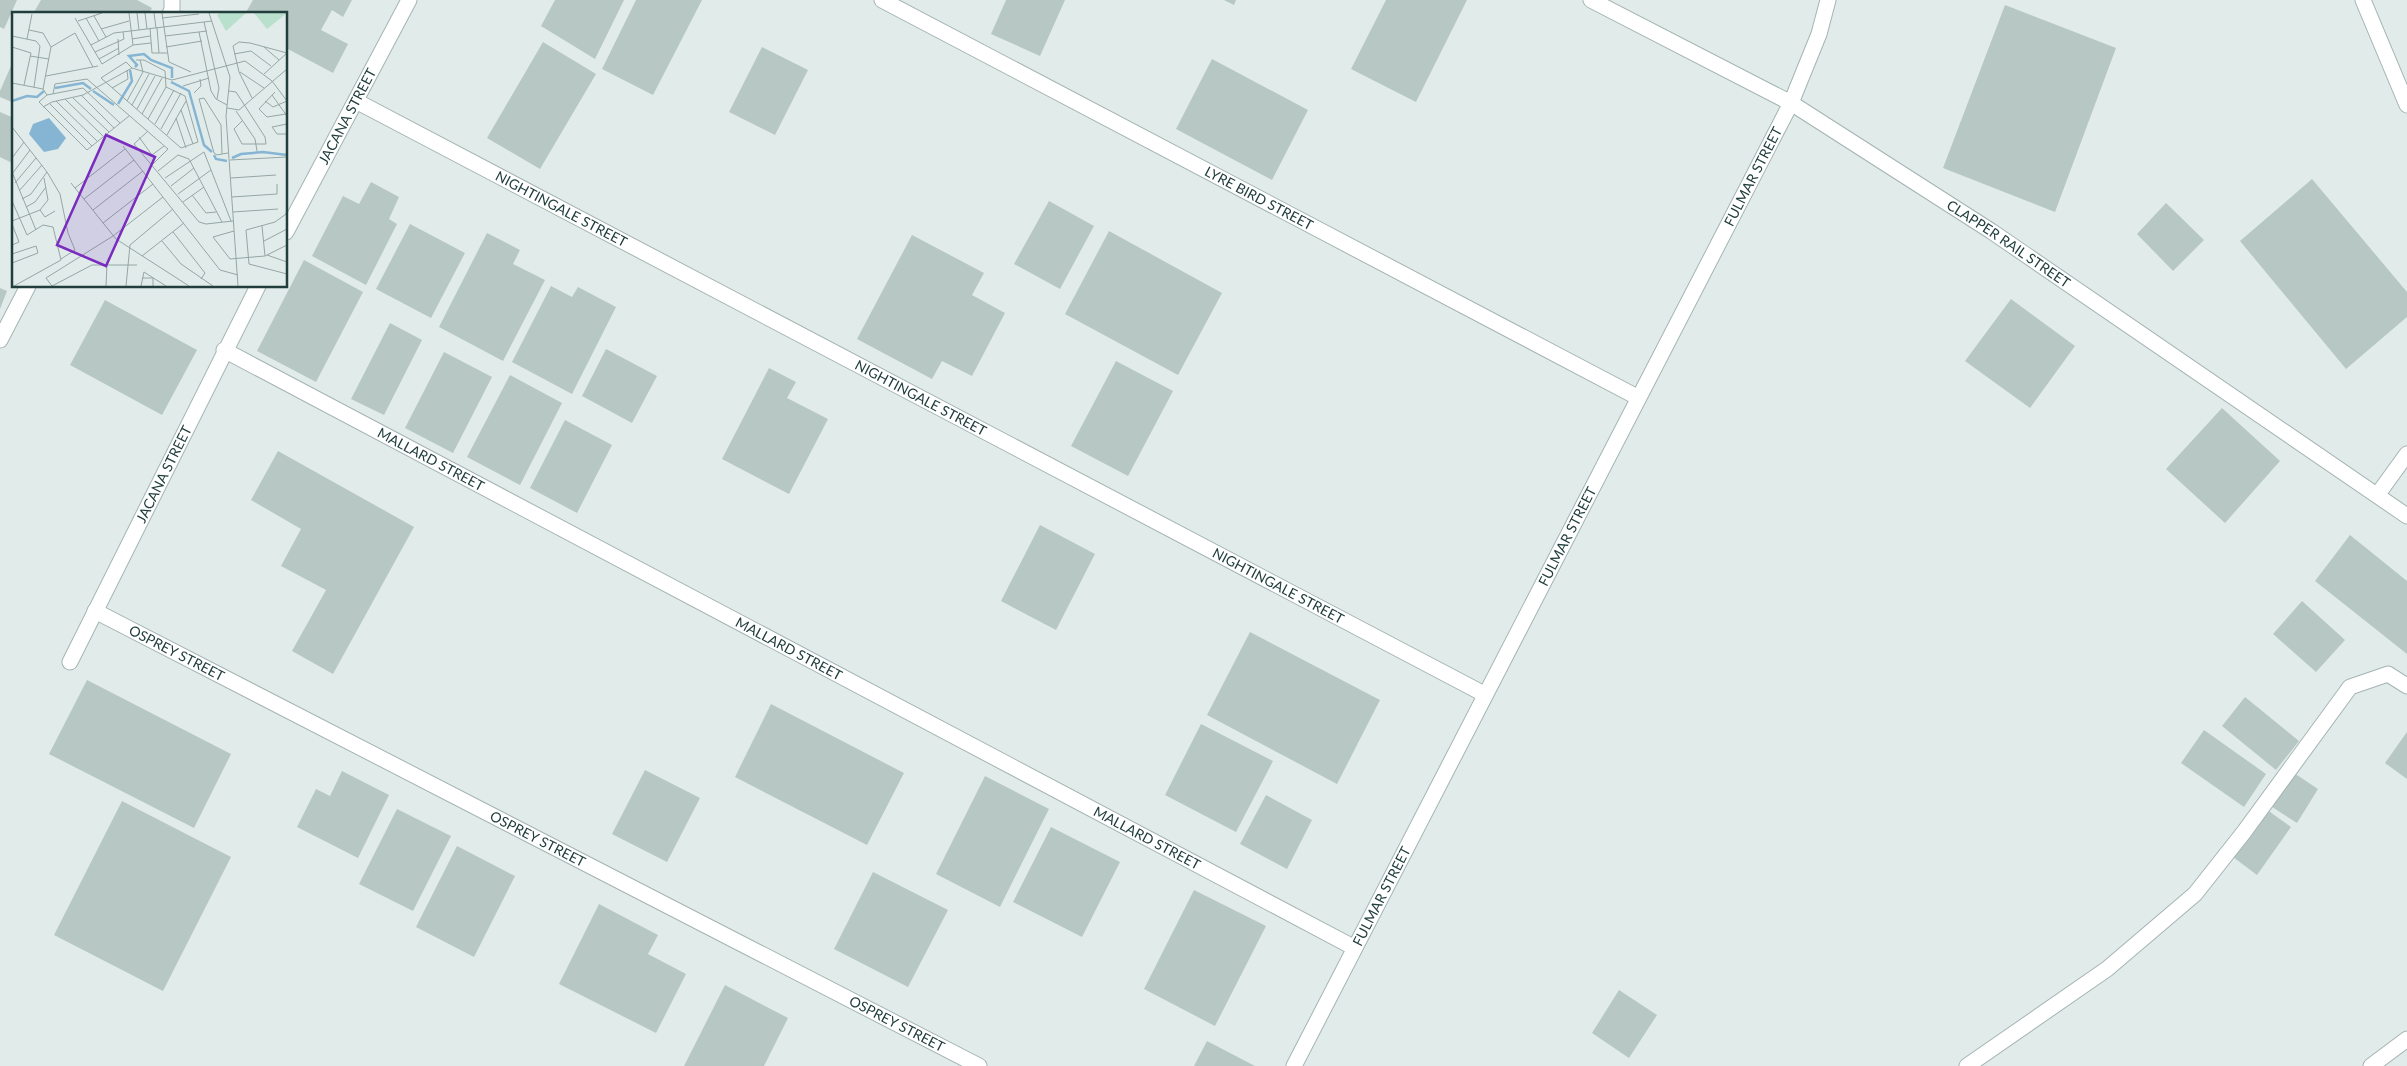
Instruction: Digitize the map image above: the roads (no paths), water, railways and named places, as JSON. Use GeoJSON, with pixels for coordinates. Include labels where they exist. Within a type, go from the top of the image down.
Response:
{"type":"FeatureCollection","features":[{"type":"Feature","properties":{"kind":"street","name":"JACANA STREET"},"geometry":{"type":"LineString","coordinates":[[288,228],[410,0]]}},
{"type":"Feature","properties":{"kind":"street","name":"LYRE BIRD STREET"},"geometry":{"type":"LineString","coordinates":[[882,0],[1637,397]]}},
{"type":"Feature","properties":{"kind":"street","name":"CLAPPER RAIL STREET"},"geometry":{"type":"LineString","coordinates":[[1591,0],[1791,103],[1991,231],[2378,494],[2407,516]]}},
{"type":"Feature","properties":{"kind":"street","name":"FULMAR STREET"},"geometry":{"type":"LineString","coordinates":[[1294,1066],[1353,947],[1791,103],[1819,34],[1828,0]]}},
{"type":"Feature","properties":{"kind":"street"},"geometry":{"type":"LineString","coordinates":[[2363,0],[2407,105]]}},
{"type":"Feature","properties":{"kind":"street","name":"NIGHTINGALE STREET"},"geometry":{"type":"LineString","coordinates":[[356,101],[1484,694]]}},
{"type":"Feature","properties":{"kind":"street"},"geometry":{"type":"LineString","coordinates":[[0,340],[27,288]]}},
{"type":"Feature","properties":{"kind":"street","name":"JACANA STREET"},"geometry":{"type":"LineString","coordinates":[[70,662],[224,350],[257,288]]}},
{"type":"Feature","properties":{"kind":"street","name":"MALLARD STREET"},"geometry":{"type":"LineString","coordinates":[[224,350],[1353,947]]}},
{"type":"Feature","properties":{"kind":"street"},"geometry":{"type":"LineString","coordinates":[[2378,494],[2407,454]]}},
{"type":"Feature","properties":{"kind":"street","name":"OSPREY STREET"},"geometry":{"type":"LineString","coordinates":[[94,611],[979,1066]]}},
{"type":"Feature","properties":{"kind":"street"},"geometry":{"type":"LineString","coordinates":[[1967,1066],[2107,969],[2195,894],[2244,832],[2350,688],[2388,674],[2407,686]]}},
{"type":"Feature","properties":{"kind":"street"},"geometry":{"type":"LineString","coordinates":[[2372,1066],[2407,1039]]}}]}
